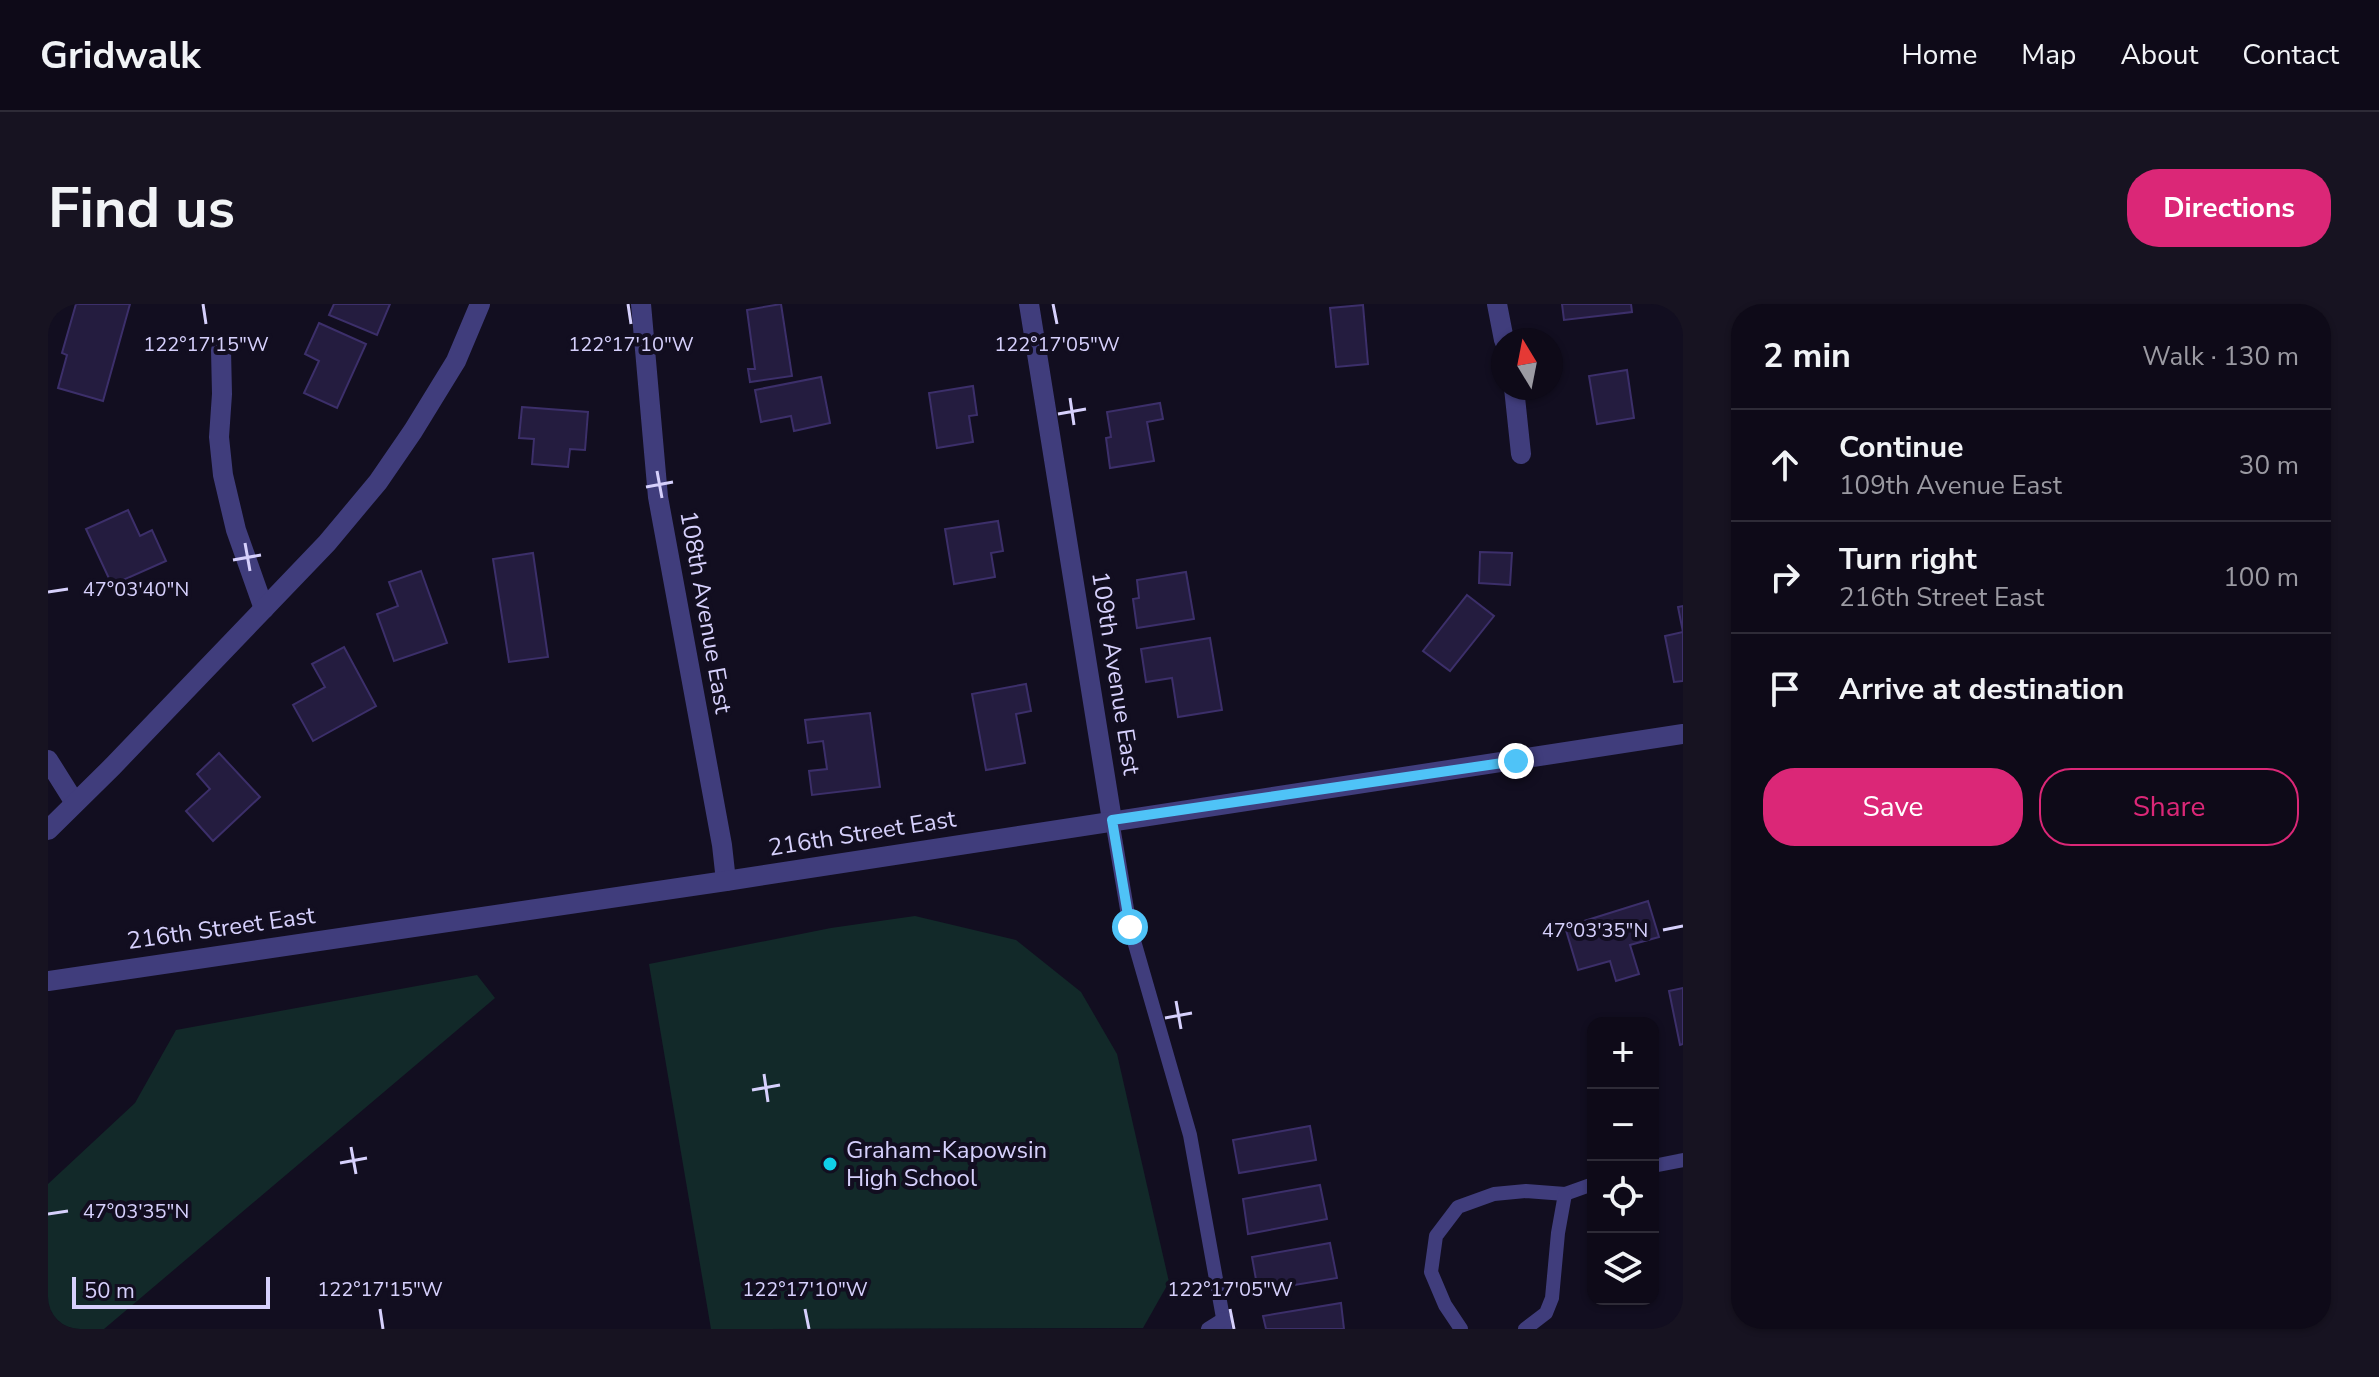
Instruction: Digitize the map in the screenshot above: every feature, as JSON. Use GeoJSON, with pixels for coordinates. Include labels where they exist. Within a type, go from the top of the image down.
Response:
{"type":"FeatureCollection","features":[{"type":"Feature","properties":{"kind":"street"},"geometry":{"type":"LineString","coordinates":[[48,830],[327,543],[378,482],[456,361],[480,304]]}},
{"type":"Feature","properties":{"kind":"street","name":"108th Avenue East"},"geometry":{"type":"LineString","coordinates":[[641,304],[658,497],[726,881]]}},
{"type":"Feature","properties":{"kind":"street","name":"109th Avenue East"},"geometry":{"type":"LineString","coordinates":[[1029,304],[1112,820]]}},
{"type":"Feature","properties":{"kind":"street"},"geometry":{"type":"LineString","coordinates":[[1497,304],[1502,328]]}},
{"type":"Feature","properties":{"kind":"street"},"geometry":{"type":"LineString","coordinates":[[221,350],[219,437],[223,475],[236,530],[264,609]]}},
{"type":"Feature","properties":{"kind":"street"},"geometry":{"type":"LineString","coordinates":[[1515,400],[1521,454]]}},
{"type":"Feature","properties":{"kind":"street","name":"216th Street East"},"geometry":{"type":"LineString","coordinates":[[48,981],[1683,734]]}},
{"type":"Feature","properties":{"kind":"street"},"geometry":{"type":"LineString","coordinates":[[48,760],[75,803]]}},
{"type":"Feature","properties":{"kind":"lane","name":"109th Avenue East"},"geometry":{"type":"LineString","coordinates":[[1112,820],[1130,927],[1190,1135],[1224,1324]]}},
{"type":"Feature","properties":{"kind":"lane"},"geometry":{"type":"LineString","coordinates":[[1659,1165],[1683,1160]]}},
{"type":"Feature","properties":{"kind":"lane"},"geometry":{"type":"LineString","coordinates":[[1461,1329],[1445,1305],[1431,1272],[1436,1236],[1458,1207],[1494,1194],[1526,1191],[1565,1194],[1587,1186]]}},
{"type":"Feature","properties":{"kind":"lane"},"geometry":{"type":"LineString","coordinates":[[1525,1329],[1546,1313],[1552,1298],[1565,1194]]}},
{"type":"Feature","properties":{"kind":"lane"},"geometry":{"type":"LineString","coordinates":[[1208,1329],[1224,1324]]}},
{"type":"Feature","properties":{"kind":"green space"},"geometry":{"type":"Polygon","coordinates":[[[915,916],[1016,940],[1081,992],[1117,1054],[1169,1282],[1143,1328],[711,1329],[649,964],[831,928],[915,916]]]}},
{"type":"Feature","properties":{"kind":"green space"},"geometry":{"type":"Polygon","coordinates":[[[477,975],[495,998],[104,1329],[48,1329],[48,1184],[135,1103],[176,1030],[477,975]]]}},
{"type":"Feature","properties":{"kind":"building"},"geometry":{"type":"Polygon","coordinates":[[[76,304],[130,304],[103,401],[58,388],[67,355],[62,353],[76,304]]]}},
{"type":"Feature","properties":{"kind":"building"},"geometry":{"type":"Polygon","coordinates":[[[334,304],[390,304],[377,335],[329,315],[334,304]]]}},
{"type":"Feature","properties":{"kind":"building"},"geometry":{"type":"Polygon","coordinates":[[[781,304],[792,376],[750,382],[748,369],[755,369],[747,310],[781,304]]]}},
{"type":"Feature","properties":{"kind":"building"},"geometry":{"type":"Polygon","coordinates":[[[1562,304],[1631,304],[1632,312],[1564,320],[1562,304]]]}},
{"type":"Feature","properties":{"kind":"building"},"geometry":{"type":"Polygon","coordinates":[[[1363,305],[1368,364],[1336,367],[1330,308],[1363,305]]]}},
{"type":"Feature","properties":{"kind":"building"},"geometry":{"type":"Polygon","coordinates":[[[319,323],[366,344],[337,408],[304,393],[319,361],[305,354],[319,323]]]}},
{"type":"Feature","properties":{"kind":"building"},"geometry":{"type":"Polygon","coordinates":[[[1627,370],[1634,418],[1597,424],[1589,376],[1627,370]]]}},
{"type":"Feature","properties":{"kind":"building"},"geometry":{"type":"Polygon","coordinates":[[[821,377],[830,423],[794,431],[791,416],[761,422],[755,390],[821,377]]]}},
{"type":"Feature","properties":{"kind":"building"},"geometry":{"type":"Polygon","coordinates":[[[973,386],[977,415],[969,416],[973,442],[937,448],[929,393],[973,386]]]}},
{"type":"Feature","properties":{"kind":"building"},"geometry":{"type":"Polygon","coordinates":[[[1160,403],[1163,419],[1147,422],[1154,461],[1110,468],[1106,438],[1111,437],[1107,412],[1160,403]]]}},
{"type":"Feature","properties":{"kind":"building"},"geometry":{"type":"Polygon","coordinates":[[[522,407],[588,412],[585,450],[570,449],[568,467],[532,464],[534,439],[519,438],[522,407]]]}},
{"type":"Feature","properties":{"kind":"building"},"geometry":{"type":"Polygon","coordinates":[[[128,510],[140,536],[152,530],[166,561],[112,585],[86,529],[128,510]]]}},
{"type":"Feature","properties":{"kind":"building"},"geometry":{"type":"Polygon","coordinates":[[[998,521],[1003,551],[991,553],[995,577],[954,584],[945,529],[998,521]]]}},
{"type":"Feature","properties":{"kind":"building"},"geometry":{"type":"Polygon","coordinates":[[[1480,552],[1512,553],[1510,585],[1479,583],[1480,552]]]}},
{"type":"Feature","properties":{"kind":"building"},"geometry":{"type":"Polygon","coordinates":[[[533,553],[548,657],[509,662],[493,559],[533,553]]]}},
{"type":"Feature","properties":{"kind":"building"},"geometry":{"type":"Polygon","coordinates":[[[421,571],[447,643],[394,661],[377,614],[398,606],[389,582],[421,571]]]}},
{"type":"Feature","properties":{"kind":"building"},"geometry":{"type":"Polygon","coordinates":[[[1186,572],[1194,619],[1137,628],[1133,599],[1139,598],[1137,580],[1186,572]]]}},
{"type":"Feature","properties":{"kind":"building"},"geometry":{"type":"Polygon","coordinates":[[[1467,595],[1494,616],[1450,671],[1423,651],[1467,595]]]}},
{"type":"Feature","properties":{"kind":"building"},"geometry":{"type":"Polygon","coordinates":[[[1683,606],[1683,632],[1678,607],[1683,606]]]}},
{"type":"Feature","properties":{"kind":"building"},"geometry":{"type":"Polygon","coordinates":[[[1683,632],[1683,681],[1674,682],[1665,636],[1683,632]]]}},
{"type":"Feature","properties":{"kind":"building"},"geometry":{"type":"Polygon","coordinates":[[[1210,638],[1222,710],[1178,717],[1172,678],[1146,682],[1141,649],[1210,638]]]}},
{"type":"Feature","properties":{"kind":"building"},"geometry":{"type":"Polygon","coordinates":[[[344,647],[376,706],[313,741],[293,705],[325,687],[312,664],[344,647]]]}},
{"type":"Feature","properties":{"kind":"building"},"geometry":{"type":"Polygon","coordinates":[[[1026,684],[1031,711],[1016,714],[1025,763],[986,770],[972,694],[1026,684]]]}},
{"type":"Feature","properties":{"kind":"building"},"geometry":{"type":"Polygon","coordinates":[[[870,713],[880,787],[812,795],[809,771],[827,769],[823,741],[808,743],[805,720],[870,713]]]}},
{"type":"Feature","properties":{"kind":"building"},"geometry":{"type":"Polygon","coordinates":[[[219,753],[260,797],[213,841],[186,811],[210,789],[197,774],[219,753]]]}},
{"type":"Feature","properties":{"kind":"building"},"geometry":{"type":"Polygon","coordinates":[[[1648,901],[1659,937],[1630,945],[1639,974],[1616,981],[1610,961],[1578,970],[1565,927],[1648,901]]]}},
{"type":"Feature","properties":{"kind":"building"},"geometry":{"type":"Polygon","coordinates":[[[1683,988],[1683,1044],[1680,1045],[1669,991],[1683,988]]]}},
{"type":"Feature","properties":{"kind":"building"},"geometry":{"type":"Polygon","coordinates":[[[1310,1126],[1316,1160],[1239,1173],[1233,1140],[1310,1126]]]}},
{"type":"Feature","properties":{"kind":"building"},"geometry":{"type":"Polygon","coordinates":[[[1320,1185],[1327,1219],[1248,1234],[1243,1199],[1320,1185]]]}},
{"type":"Feature","properties":{"kind":"building"},"geometry":{"type":"Polygon","coordinates":[[[1330,1243],[1337,1278],[1258,1291],[1252,1257],[1330,1243]]]}},
{"type":"Feature","properties":{"kind":"building"},"geometry":{"type":"Polygon","coordinates":[[[1341,1303],[1344,1329],[1266,1329],[1263,1316],[1341,1303]]]}},
{"type":"Feature","properties":{"kind":"place","name":"Graham-Kapowsin High School"},"geometry":{"type":"Point","coordinates":[830,1164]}},
{"type":"Feature","properties":{"kind":"route"},"geometry":{"type":"LineString","coordinates":[[1130,927],[1112,820],[1516,761]]}}]}
